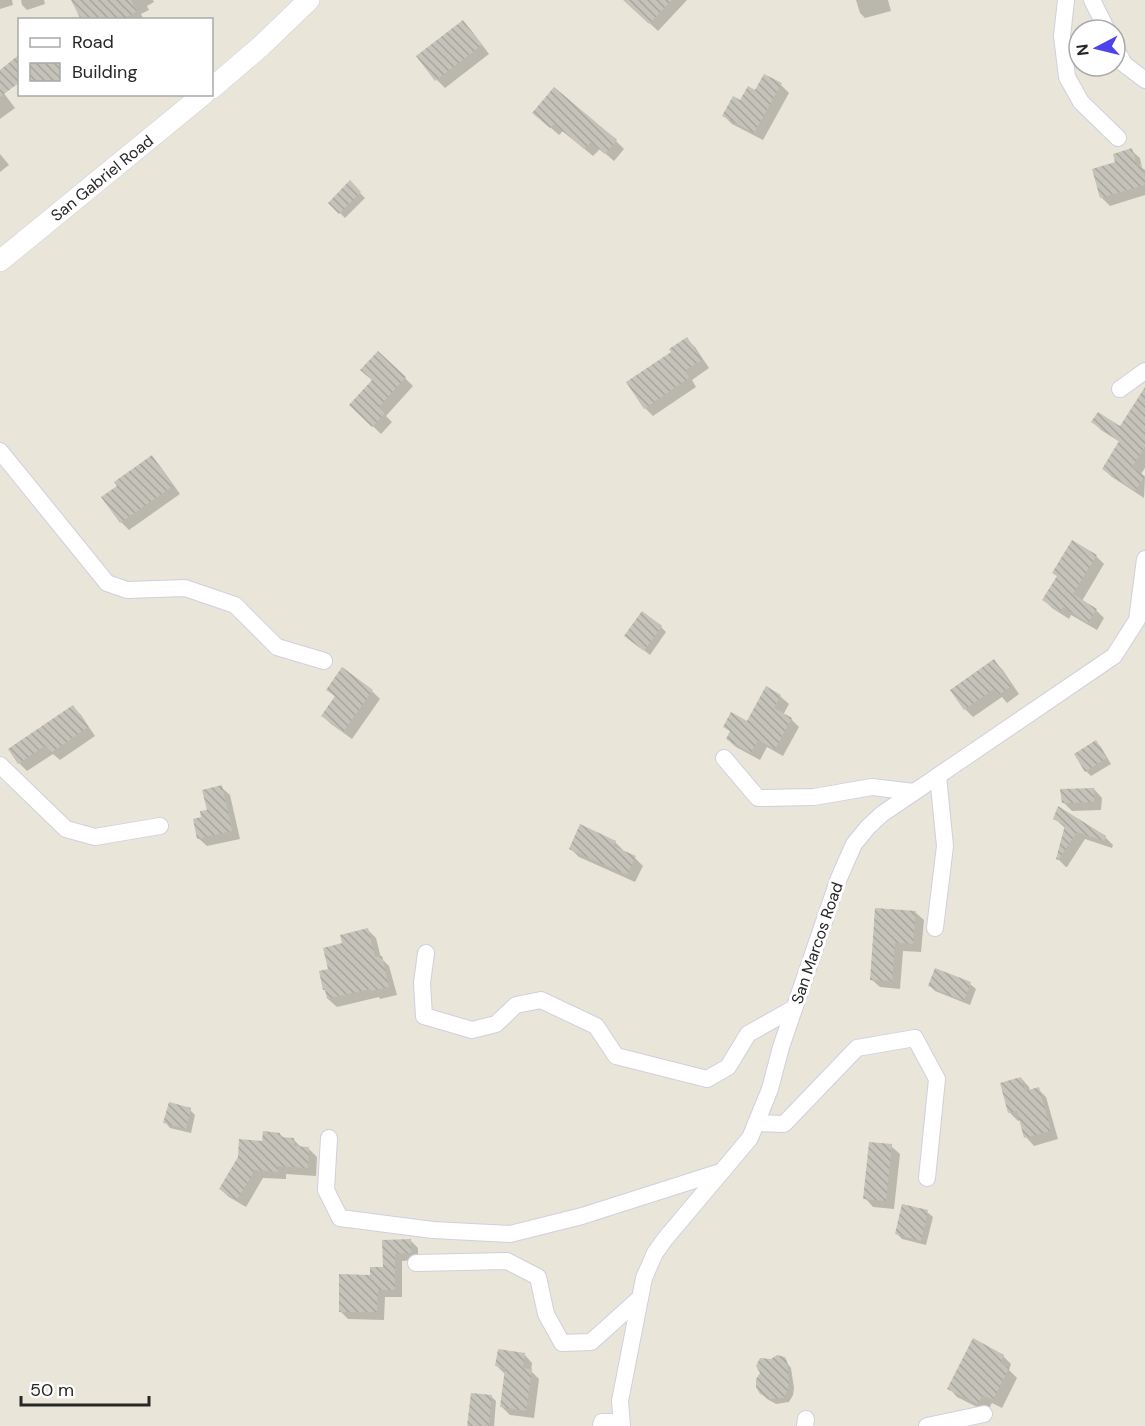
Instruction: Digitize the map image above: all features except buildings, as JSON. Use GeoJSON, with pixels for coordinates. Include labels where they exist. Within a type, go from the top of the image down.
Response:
{"type":"FeatureCollection","features":[{"type":"Feature","properties":{"kind":"street"},"geometry":{"type":"LineString","coordinates":[[213,87],[260,47],[309,0]]}},
{"type":"Feature","properties":{"kind":"street"},"geometry":{"type":"LineString","coordinates":[[1066,0],[1062,36],[1067,77],[1081,102],[1118,138]]}},
{"type":"Feature","properties":{"kind":"street"},"geometry":{"type":"LineString","coordinates":[[1092,0],[1101,18]]}},
{"type":"Feature","properties":{"kind":"street"},"geometry":{"type":"LineString","coordinates":[[1127,66],[1145,80]]}},
{"type":"Feature","properties":{"kind":"street","name":"San Gabriel Road"},"geometry":{"type":"LineString","coordinates":[[0,261],[202,96]]}},
{"type":"Feature","properties":{"kind":"street"},"geometry":{"type":"LineString","coordinates":[[1120,389],[1145,371]]}},
{"type":"Feature","properties":{"kind":"street"},"geometry":{"type":"LineString","coordinates":[[0,451],[107,583],[127,590],[185,588],[235,605],[277,647],[324,661]]}},
{"type":"Feature","properties":{"kind":"street","name":"San Marcos Road"},"geometry":{"type":"LineString","coordinates":[[621,1424],[621,1401],[644,1278],[655,1252],[750,1138],[770,1089],[781,1047],[839,878],[854,844],[882,814],[1114,656],[1137,620],[1145,558]]}},
{"type":"Feature","properties":{"kind":"street"},"geometry":{"type":"LineString","coordinates":[[724,758],[758,798],[814,797],[872,787],[914,792]]}},
{"type":"Feature","properties":{"kind":"street"},"geometry":{"type":"LineString","coordinates":[[0,765],[66,829],[95,837],[160,826]]}},
{"type":"Feature","properties":{"kind":"street"},"geometry":{"type":"LineString","coordinates":[[935,928],[945,846],[938,776]]}},
{"type":"Feature","properties":{"kind":"street"},"geometry":{"type":"LineString","coordinates":[[426,953],[422,983],[424,1016],[472,1030],[496,1024],[516,1005],[541,1000],[596,1026],[616,1056],[707,1079],[728,1067],[748,1034],[795,1008]]}},
{"type":"Feature","properties":{"kind":"street"},"geometry":{"type":"LineString","coordinates":[[756,1123],[784,1124],[857,1048],[915,1038],[937,1079],[927,1178]]}},
{"type":"Feature","properties":{"kind":"street"},"geometry":{"type":"LineString","coordinates":[[329,1138],[326,1190],[340,1218],[433,1230],[510,1234],[582,1216],[721,1172]]}},
{"type":"Feature","properties":{"kind":"street"},"geometry":{"type":"LineString","coordinates":[[416,1263],[507,1261],[538,1277],[546,1314],[562,1343],[591,1342],[640,1298]]}},
{"type":"Feature","properties":{"kind":"street"},"geometry":{"type":"LineString","coordinates":[[927,1426],[984,1414]]}},
{"type":"Feature","properties":{"kind":"street"},"geometry":{"type":"LineString","coordinates":[[601,1426],[602,1422],[621,1424]]}}]}
